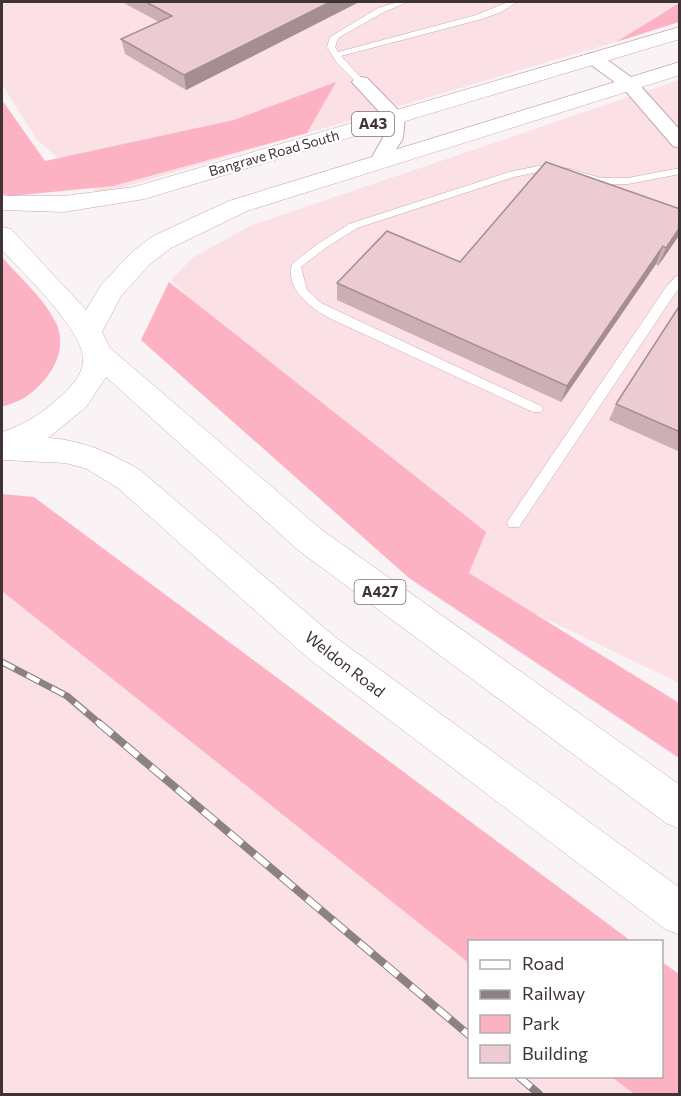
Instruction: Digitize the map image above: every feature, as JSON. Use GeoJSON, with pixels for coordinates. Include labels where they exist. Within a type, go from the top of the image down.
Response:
{"type":"FeatureCollection","features":[{"type":"Feature","properties":{"kind":"highway","name":"Bangrave Road South"},"geometry":{"type":"LineString","coordinates":[[2,203],[64,204],[136,194],[680,33]]}},
{"type":"Feature","properties":{"kind":"highway","name":"A43"},"geometry":{"type":"LineString","coordinates":[[2,446],[32,433],[64,411],[86,388],[94,371],[93,342],[111,291],[122,277],[162,242],[238,206],[680,68]]}},
{"type":"Feature","properties":{"kind":"highway"},"geometry":{"type":"LineString","coordinates":[[2,235],[93,342]]}},
{"type":"Feature","properties":{"kind":"highway","name":"A427"},"geometry":{"type":"LineString","coordinates":[[93,342],[310,540],[680,809]]}},
{"type":"Feature","properties":{"kind":"highway","name":"Weldon Road"},"geometry":{"type":"LineString","coordinates":[[2,446],[66,451],[97,460],[129,479],[322,648],[680,914]]}},
{"type":"Feature","properties":{"kind":"street"},"geometry":{"type":"LineString","coordinates":[[593,58],[629,84],[680,142]]}},
{"type":"Feature","properties":{"kind":"street"},"geometry":{"type":"LineString","coordinates":[[361,82],[395,117],[393,138],[379,162]]}},
{"type":"Feature","properties":{"kind":"lane"},"geometry":{"type":"LineString","coordinates":[[361,82],[331,47],[334,37],[381,10],[404,2]]}},
{"type":"Feature","properties":{"kind":"lane"},"geometry":{"type":"LineString","coordinates":[[336,55],[479,17],[513,2]]}},
{"type":"Feature","properties":{"kind":"lane"},"geometry":{"type":"LineString","coordinates":[[537,409],[333,315],[307,300],[297,284],[296,266],[320,246],[353,226],[512,174],[538,169],[570,172],[600,181],[628,181],[680,171]]}},
{"type":"Feature","properties":{"kind":"lane"},"geometry":{"type":"LineString","coordinates":[[514,523],[663,299],[680,279]]}},
{"type":"Feature","properties":{"kind":"shaded area"},"geometry":{"type":"Polygon","coordinates":[[[2,2],[679,2],[616,42],[100,194],[37,140],[2,84],[2,2]]]}},
{"type":"Feature","properties":{"kind":"shaded area"},"geometry":{"type":"Polygon","coordinates":[[[679,80],[679,683],[467,581],[171,280],[192,258],[252,225],[679,80]]]}},
{"type":"Feature","properties":{"kind":"shaded area"},"geometry":{"type":"Polygon","coordinates":[[[2,533],[468,940],[468,1078],[663,1077],[679,1094],[2,1094],[2,533]]]}},
{"type":"Feature","properties":{"kind":"green space"},"geometry":{"type":"Polygon","coordinates":[[[679,3],[679,22],[616,42],[679,3]]]}},
{"type":"Feature","properties":{"kind":"green space"},"geometry":{"type":"Polygon","coordinates":[[[336,82],[307,133],[113,186],[11,196],[2,194],[2,100],[45,161],[234,120],[336,82]]]}},
{"type":"Feature","properties":{"kind":"green space"},"geometry":{"type":"Polygon","coordinates":[[[2,257],[52,315],[60,335],[60,346],[54,365],[43,382],[24,398],[2,407],[2,257]]]}},
{"type":"Feature","properties":{"kind":"green space"},"geometry":{"type":"Polygon","coordinates":[[[169,282],[486,532],[469,573],[679,703],[679,758],[409,578],[141,340],[169,282]]]}},
{"type":"Feature","properties":{"kind":"green space"},"geometry":{"type":"Polygon","coordinates":[[[2,494],[34,497],[630,940],[468,940],[468,962],[2,591],[2,494]]]}},
{"type":"Feature","properties":{"kind":"green space"},"geometry":{"type":"Polygon","coordinates":[[[663,963],[679,974],[679,1094],[634,1094],[613,1078],[663,1078],[663,963]]]}},
{"type":"Feature","properties":{"kind":"building"},"geometry":{"type":"Polygon","coordinates":[[[146,2],[330,2],[184,75],[121,39],[172,16],[146,2]]]}},
{"type":"Feature","properties":{"kind":"building"},"geometry":{"type":"Polygon","coordinates":[[[546,162],[680,209],[680,227],[666,248],[663,246],[567,386],[337,283],[387,231],[460,262],[546,162]]]}},
{"type":"Feature","properties":{"kind":"building"},"geometry":{"type":"Polygon","coordinates":[[[680,305],[680,432],[616,404],[680,305]]]}},
{"type":"Feature","properties":{"kind":"railway"},"geometry":{"type":"LineString","coordinates":[[2,662],[67,696],[100,724]]}},
{"type":"Feature","properties":{"kind":"railway"},"geometry":{"type":"LineString","coordinates":[[99,723],[468,1034]]}},
{"type":"Feature","properties":{"kind":"railway"},"geometry":{"type":"LineString","coordinates":[[520,1078],[539,1094]]}}]}
